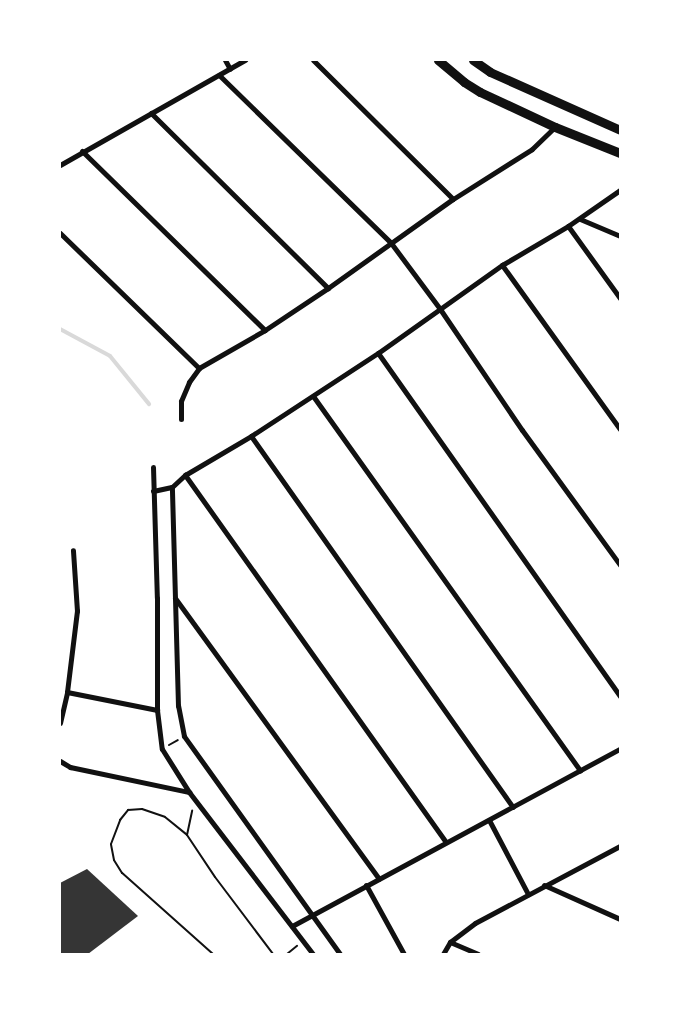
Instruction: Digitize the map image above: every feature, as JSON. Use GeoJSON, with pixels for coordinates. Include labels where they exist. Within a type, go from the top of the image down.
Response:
{"type":"FeatureCollection","features":[{"type":"Feature","properties":{"kind":"street"},"geometry":{"type":"LineString","coordinates":[[225,60],[230,69]]}},
{"type":"Feature","properties":{"kind":"street"},"geometry":{"type":"LineString","coordinates":[[60,165],[245,60]]}},
{"type":"Feature","properties":{"kind":"street"},"geometry":{"type":"LineString","coordinates":[[313,60],[453,199]]}},
{"type":"Feature","properties":{"kind":"street"},"geometry":{"type":"LineString","coordinates":[[438,60],[464,82],[480,92],[555,127],[620,154]]}},
{"type":"Feature","properties":{"kind":"street"},"geometry":{"type":"LineString","coordinates":[[473,60],[490,72],[620,130]]}},
{"type":"Feature","properties":{"kind":"street"},"geometry":{"type":"LineString","coordinates":[[219,75],[391,243],[440,309],[522,430],[620,565]]}},
{"type":"Feature","properties":{"kind":"street"},"geometry":{"type":"LineString","coordinates":[[151,113],[328,288]]}},
{"type":"Feature","properties":{"kind":"street"},"geometry":{"type":"LineString","coordinates":[[180,419],[181,401],[189,382],[199,368],[265,330],[328,288],[453,199],[532,149],[555,127]]}},
{"type":"Feature","properties":{"kind":"street"},"geometry":{"type":"LineString","coordinates":[[82,151],[265,330]]}},
{"type":"Feature","properties":{"kind":"street"},"geometry":{"type":"LineString","coordinates":[[153,491],[172,487],[185,475],[313,396],[378,353],[502,265],[580,219],[620,190]]}},
{"type":"Feature","properties":{"kind":"street"},"geometry":{"type":"LineString","coordinates":[[580,219],[620,236]]}},
{"type":"Feature","properties":{"kind":"street"},"geometry":{"type":"LineString","coordinates":[[568,226],[620,298]]}},
{"type":"Feature","properties":{"kind":"street"},"geometry":{"type":"LineString","coordinates":[[60,233],[199,368]]}},
{"type":"Feature","properties":{"kind":"street"},"geometry":{"type":"LineString","coordinates":[[502,265],[620,429]]}},
{"type":"Feature","properties":{"kind":"street"},"geometry":{"type":"LineString","coordinates":[[378,353],[620,696]]}},
{"type":"Feature","properties":{"kind":"street"},"geometry":{"type":"LineString","coordinates":[[313,396],[580,770]]}},
{"type":"Feature","properties":{"kind":"street"},"geometry":{"type":"LineString","coordinates":[[250,436],[514,807]]}},
{"type":"Feature","properties":{"kind":"street"},"geometry":{"type":"LineString","coordinates":[[153,467],[157,598],[157,710],[162,749],[189,792],[313,954]]}},
{"type":"Feature","properties":{"kind":"street"},"geometry":{"type":"LineString","coordinates":[[185,475],[446,842]]}},
{"type":"Feature","properties":{"kind":"street"},"geometry":{"type":"LineString","coordinates":[[172,487],[178,706],[184,736],[340,954]]}},
{"type":"Feature","properties":{"kind":"street"},"geometry":{"type":"LineString","coordinates":[[60,723],[67,692],[77,611],[73,550]]}},
{"type":"Feature","properties":{"kind":"street"},"geometry":{"type":"LineString","coordinates":[[175,598],[379,879]]}},
{"type":"Feature","properties":{"kind":"street"},"geometry":{"type":"LineString","coordinates":[[67,692],[157,710]]}},
{"type":"Feature","properties":{"kind":"street"},"geometry":{"type":"LineString","coordinates":[[292,926],[620,749]]}},
{"type":"Feature","properties":{"kind":"street"},"geometry":{"type":"LineString","coordinates":[[60,761],[70,767],[189,792]]}},
{"type":"Feature","properties":{"kind":"street"},"geometry":{"type":"LineString","coordinates":[[489,820],[528,894]]}},
{"type":"Feature","properties":{"kind":"street"},"geometry":{"type":"LineString","coordinates":[[443,954],[450,942],[475,923],[620,846]]}},
{"type":"Feature","properties":{"kind":"street"},"geometry":{"type":"LineString","coordinates":[[366,885],[404,954]]}},
{"type":"Feature","properties":{"kind":"street"},"geometry":{"type":"LineString","coordinates":[[544,886],[620,919]]}},
{"type":"Feature","properties":{"kind":"street"},"geometry":{"type":"LineString","coordinates":[[450,942],[478,954]]}},
{"type":"Feature","properties":{"kind":"path"},"geometry":{"type":"LineString","coordinates":[[162,749],[184,736]]}},
{"type":"Feature","properties":{"kind":"path"},"geometry":{"type":"LineString","coordinates":[[187,835],[195,799]]}},
{"type":"Feature","properties":{"kind":"path"},"geometry":{"type":"LineString","coordinates":[[213,954],[122,874],[114,860],[111,844],[120,820],[128,810],[142,809],[165,817],[187,835],[273,954]]}},
{"type":"Feature","properties":{"kind":"path"},"geometry":{"type":"LineString","coordinates":[[287,954],[303,940]]}},
{"type":"Feature","properties":{"kind":"building"},"geometry":{"type":"Polygon","coordinates":[[[87,869],[138,916],[88,954],[60,954],[60,883],[87,869]]]}},
{"type":"Feature","properties":{"kind":"waterway"},"geometry":{"type":"LineString","coordinates":[[60,329],[110,356],[149,404]]}}]}
